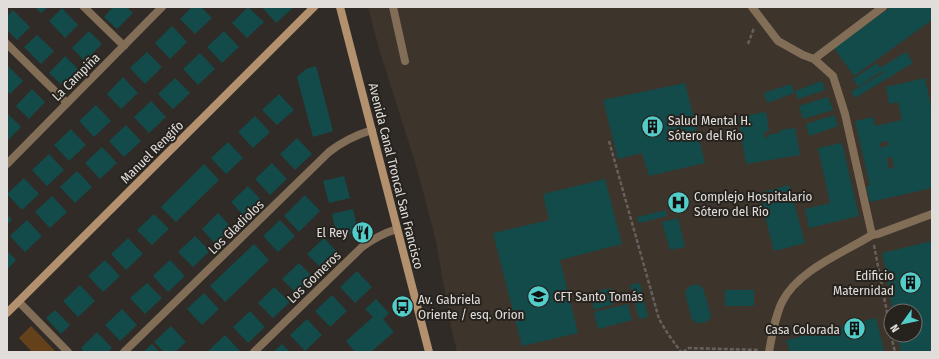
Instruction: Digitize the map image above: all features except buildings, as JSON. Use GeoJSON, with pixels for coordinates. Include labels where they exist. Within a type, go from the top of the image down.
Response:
{"type":"FeatureCollection","features":[{"type":"Feature","properties":{"kind":"street"},"geometry":{"type":"LineString","coordinates":[[84,7],[124,46]]}},
{"type":"Feature","properties":{"kind":"street","name":"La Campiña"},"geometry":{"type":"LineString","coordinates":[[8,160],[162,7]]}},
{"type":"Feature","properties":{"kind":"street","name":"Manuel Rengifo"},"geometry":{"type":"LineString","coordinates":[[7,313],[314,7]]}},
{"type":"Feature","properties":{"kind":"street","name":"Avenida Canal Troncal San Francisco"},"geometry":{"type":"LineString","coordinates":[[340,7],[429,352]]}},
{"type":"Feature","properties":{"kind":"street"},"geometry":{"type":"LineString","coordinates":[[393,7],[405,61]]}},
{"type":"Feature","properties":{"kind":"street"},"geometry":{"type":"LineString","coordinates":[[752,7],[778,41],[803,55],[814,59],[833,76],[845,114],[872,235]]}},
{"type":"Feature","properties":{"kind":"street"},"geometry":{"type":"LineString","coordinates":[[814,59],[883,7]]}},
{"type":"Feature","properties":{"kind":"street"},"geometry":{"type":"LineString","coordinates":[[7,44],[67,103]]}},
{"type":"Feature","properties":{"kind":"street","name":"Los Gladiolos"},"geometry":{"type":"LineString","coordinates":[[124,352],[330,152],[348,139],[360,133],[372,130]]}},
{"type":"Feature","properties":{"kind":"street"},"geometry":{"type":"LineString","coordinates":[[769,351],[779,310],[785,296],[807,273],[872,235],[932,214]]}},
{"type":"Feature","properties":{"kind":"street","name":"Los Gomeros"},"geometry":{"type":"LineString","coordinates":[[254,352],[362,247],[386,232],[397,228]]}},
{"type":"Feature","properties":{"kind":"street"},"geometry":{"type":"LineString","coordinates":[[19,302],[68,352]]}},
{"type":"Feature","properties":{"kind":"path"},"geometry":{"type":"LineString","coordinates":[[609,141],[659,319],[668,334],[682,352],[689,348],[769,351]]}},
{"type":"Feature","properties":{"kind":"path"},"geometry":{"type":"LineString","coordinates":[[872,235],[885,303]]}},
{"type":"Feature","properties":{"kind":"shaded area","name":"Complejo Hospitalario Sótero del Río"},"geometry":{"type":"Polygon","coordinates":[[[368,7],[932,7],[932,352],[457,352],[450,322],[436,241],[416,165],[380,52],[368,7]]]}},
{"type":"Feature","properties":{"kind":"shaded area"},"geometry":{"type":"Polygon","coordinates":[[[31,326],[56,352],[32,352],[19,338],[31,326]]]}},
{"type":"Feature","properties":{"kind":"place","name":"Salud Mental H. Sótero del Río"},"geometry":{"type":"Point","coordinates":[653,127]}},
{"type":"Feature","properties":{"kind":"place","name":"Complejo Hospitalario Sótero del Río"},"geometry":{"type":"Point","coordinates":[679,203]}},
{"type":"Feature","properties":{"kind":"place","name":"El Rey"},"geometry":{"type":"Point","coordinates":[363,232]}},
{"type":"Feature","properties":{"kind":"place","name":"Edificio Maternidad"},"geometry":{"type":"Point","coordinates":[910,282]}},
{"type":"Feature","properties":{"kind":"place","name":"CFT Santo Tomás"},"geometry":{"type":"Point","coordinates":[539,296]}},
{"type":"Feature","properties":{"kind":"place","name":"Av. Gabriela Oriente / esq. Orion"},"geometry":{"type":"Point","coordinates":[402,306]}},
{"type":"Feature","properties":{"kind":"place","name":"Casa Colorada"},"geometry":{"type":"Point","coordinates":[855,329]}}]}
